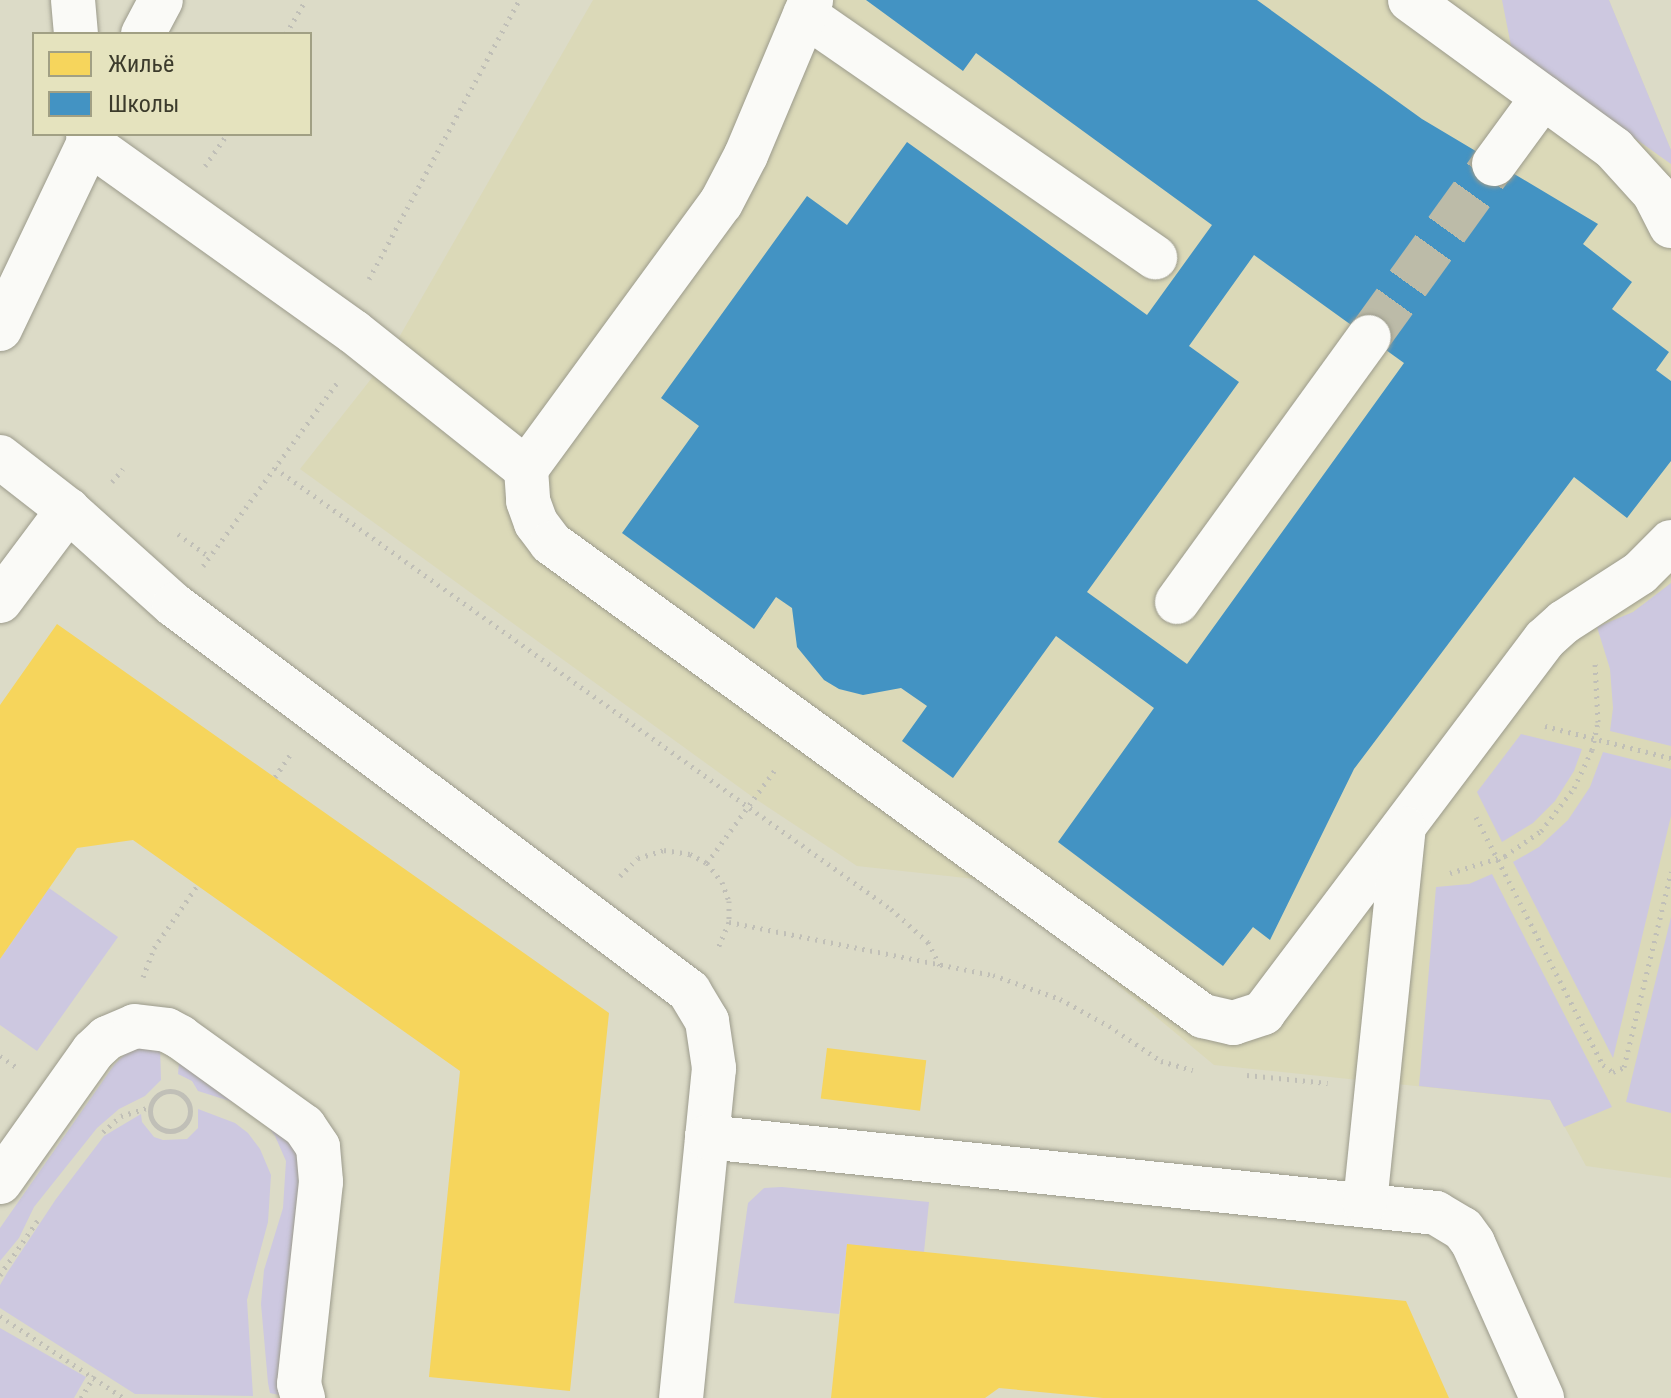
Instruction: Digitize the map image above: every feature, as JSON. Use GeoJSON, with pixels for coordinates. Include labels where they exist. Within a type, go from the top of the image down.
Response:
{"type":"FeatureCollection","features":[{"type":"Feature","properties":{"kind":"street"},"geometry":{"type":"LineString","coordinates":[[73,0],[76,32]]}},
{"type":"Feature","properties":{"kind":"street"},"geometry":{"type":"LineString","coordinates":[[144,32],[161,0]]}},
{"type":"Feature","properties":{"kind":"street"},"geometry":{"type":"LineString","coordinates":[[1410,0],[1627,161],[1654,193],[1671,226]]}},
{"type":"Feature","properties":{"kind":"street"},"geometry":{"type":"LineString","coordinates":[[1155,257],[808,7],[746,155],[721,203],[526,469],[528,501],[536,523],[551,543],[1203,1016],[1233,1023],[1263,1013],[1545,639],[1579,612],[1640,573],[1671,542]]}},
{"type":"Feature","properties":{"kind":"street"},"geometry":{"type":"LineString","coordinates":[[1494,164],[1543,97]]}},
{"type":"Feature","properties":{"kind":"street"},"geometry":{"type":"LineString","coordinates":[[0,329],[90,137],[354,332],[526,469]]}},
{"type":"Feature","properties":{"kind":"street"},"geometry":{"type":"LineString","coordinates":[[1177,602],[1369,337]]}},
{"type":"Feature","properties":{"kind":"street"},"geometry":{"type":"LineString","coordinates":[[0,457],[68,510],[174,605],[689,991],[707,1021],[713,1045],[681,1398]]}},
{"type":"Feature","properties":{"kind":"street"},"geometry":{"type":"LineString","coordinates":[[0,601],[68,510]]}},
{"type":"Feature","properties":{"kind":"street"},"geometry":{"type":"LineString","coordinates":[[1377,1088],[1376,1099],[1404,826]]}},
{"type":"Feature","properties":{"kind":"street"},"geometry":{"type":"LineString","coordinates":[[0,1182],[93,1051],[107,1038],[135,1026],[167,1030],[180,1037],[304,1126],[318,1147],[321,1182],[299,1384],[303,1398]]}},
{"type":"Feature","properties":{"kind":"street"},"geometry":{"type":"LineString","coordinates":[[1365,1203],[1377,1088]]}},
{"type":"Feature","properties":{"kind":"street"},"geometry":{"type":"LineString","coordinates":[[707,1137],[1365,1203],[1436,1213],[1463,1229],[1473,1243],[1542,1398]]}},
{"type":"Feature","properties":{"kind":"path"},"geometry":{"type":"LineString","coordinates":[[287,32],[306,0]]}},
{"type":"Feature","properties":{"kind":"path"},"geometry":{"type":"LineString","coordinates":[[174,605],[347,370],[369,280],[519,0]]}},
{"type":"Feature","properties":{"kind":"path"},"geometry":{"type":"LineString","coordinates":[[275,468],[903,919],[928,942],[940,966]]}},
{"type":"Feature","properties":{"kind":"path"},"geometry":{"type":"LineString","coordinates":[[109,486],[123,469]]}},
{"type":"Feature","properties":{"kind":"path"},"geometry":{"type":"LineString","coordinates":[[1399,876],[1436,876],[1498,859],[1541,831],[1574,788],[1595,739],[1599,690],[1594,658],[1579,612]]}},
{"type":"Feature","properties":{"kind":"path"},"geometry":{"type":"LineString","coordinates":[[1490,713],[1671,758]]}},
{"type":"Feature","properties":{"kind":"path"},"geometry":{"type":"LineString","coordinates":[[275,777],[286,761]]}},
{"type":"Feature","properties":{"kind":"path"},"geometry":{"type":"LineString","coordinates":[[1450,766],[1603,1065],[1613,1072],[1624,1067],[1671,872]]}},
{"type":"Feature","properties":{"kind":"path"},"geometry":{"type":"LineString","coordinates":[[707,863],[754,798]]}},
{"type":"Feature","properties":{"kind":"path"},"geometry":{"type":"LineString","coordinates":[[587,912],[638,858],[664,850],[690,854],[707,863],[722,882],[729,901],[729,922],[719,947],[689,991]]}},
{"type":"Feature","properties":{"kind":"path"},"geometry":{"type":"LineString","coordinates":[[135,1026],[147,959],[197,886]]}},
{"type":"Feature","properties":{"kind":"path"},"geometry":{"type":"LineString","coordinates":[[729,922],[993,975],[1060,999],[1109,1026],[1161,1061],[1181,1068],[1208,1071]]}},
{"type":"Feature","properties":{"kind":"path"},"geometry":{"type":"LineString","coordinates":[[1239,1074],[1377,1088]]}},
{"type":"Feature","properties":{"kind":"path"},"geometry":{"type":"LineString","coordinates":[[188,1102],[188,1118],[176,1130],[167,1131],[153,1123],[150,1107],[160,1093],[176,1091],[188,1102],[201,1103]]}},
{"type":"Feature","properties":{"kind":"path"},"geometry":{"type":"LineString","coordinates":[[0,1316],[124,1398]]}},
{"type":"Feature","properties":{"kind":"path"},"geometry":{"type":"LineString","coordinates":[[81,1398],[94,1376]]}},
{"type":"Feature","properties":{"kind":"shaded area"},"geometry":{"type":"Polygon","coordinates":[[[593,0],[1609,0],[1671,150],[1671,1178],[1586,1166],[1550,1100],[1214,1065],[993,881],[857,866],[754,798],[300,469],[386,360],[593,0]]]}},
{"type":"Feature","properties":{"kind":"shaded area"},"geometry":{"type":"Polygon","coordinates":[[[1502,0],[1609,0],[1671,150],[1671,164],[1512,51],[1502,0]]]}},
{"type":"Feature","properties":{"kind":"shaded area"},"geometry":{"type":"Polygon","coordinates":[[[1671,583],[1671,746],[1610,731],[1613,708],[1610,669],[1597,627],[1633,612],[1671,583]]]}},
{"type":"Feature","properties":{"kind":"shaded area"},"geometry":{"type":"Polygon","coordinates":[[[1521,734],[1582,749],[1574,771],[1555,801],[1533,823],[1502,842],[1477,792],[1521,734]]]}},
{"type":"Feature","properties":{"kind":"shaded area"},"geometry":{"type":"Polygon","coordinates":[[[1603,752],[1671,769],[1671,816],[1613,1058],[1513,862],[1539,847],[1568,820],[1590,787],[1603,752]]]}},
{"type":"Feature","properties":{"kind":"shaded area"},"geometry":{"type":"Polygon","coordinates":[[[1492,874],[1612,1107],[1564,1127],[1550,1100],[1419,1086],[1436,887],[1469,884],[1492,874]]]}},
{"type":"Feature","properties":{"kind":"shaded area"},"geometry":{"type":"Polygon","coordinates":[[[49,888],[118,937],[37,1051],[0,1025],[0,959],[49,888]]]}},
{"type":"Feature","properties":{"kind":"shaded area"},"geometry":{"type":"Polygon","coordinates":[[[1671,917],[1671,1113],[1626,1102],[1671,917]]]}},
{"type":"Feature","properties":{"kind":"shaded area"},"geometry":{"type":"Polygon","coordinates":[[[160,1045],[161,1080],[145,1096],[119,1109],[97,1128],[34,1207],[19,1238],[0,1261],[0,1228],[114,1065],[130,1049],[160,1045]]]}},
{"type":"Feature","properties":{"kind":"shaded area"},"geometry":{"type":"Polygon","coordinates":[[[180,1050],[285,1126],[304,1161],[279,1395],[270,1393],[268,1383],[261,1304],[264,1270],[283,1208],[286,1161],[275,1136],[263,1120],[236,1103],[198,1091],[192,1081],[178,1074],[180,1050]]]}},
{"type":"Feature","properties":{"kind":"shaded area"},"geometry":{"type":"Polygon","coordinates":[[[198,1109],[235,1123],[248,1133],[260,1149],[271,1175],[268,1222],[247,1300],[253,1396],[135,1394],[0,1308],[0,1285],[7,1273],[56,1199],[104,1136],[141,1114],[142,1122],[154,1137],[163,1140],[187,1139],[198,1128],[198,1109]]]}},
{"type":"Feature","properties":{"kind":"shaded area"},"geometry":{"type":"Polygon","coordinates":[[[782,1187],[929,1202],[924,1252],[847,1245],[839,1314],[734,1303],[748,1203],[764,1188],[782,1187]]]}},
{"type":"Feature","properties":{"kind":"shaded area"},"geometry":{"type":"Polygon","coordinates":[[[0,1328],[86,1377],[74,1398],[0,1398],[0,1328]]]}},
{"type":"Feature","properties":{"kind":"building: Жильё"},"geometry":{"type":"Polygon","coordinates":[[[57,624],[609,1013],[570,1391],[429,1377],[460,1071],[133,840],[77,848],[0,959],[0,705],[57,624]]]}},
{"type":"Feature","properties":{"kind":"building: Жильё"},"geometry":{"type":"Polygon","coordinates":[[[827,1048],[926,1060],[920,1111],[821,1099],[827,1048]]]}},
{"type":"Feature","properties":{"kind":"building: Жильё"},"geometry":{"type":"Polygon","coordinates":[[[847,1244],[1406,1301],[1449,1398],[1103,1398],[999,1388],[985,1398],[831,1398],[847,1244]]]}},
{"type":"Feature","properties":{"kind":"building: Школы"},"geometry":{"type":"Polygon","coordinates":[[[866,0],[1257,0],[1422,119],[1598,224],[1583,244],[1632,282],[1612,309],[1669,352],[1656,370],[1671,381],[1671,461],[1627,518],[1574,477],[1354,769],[1270,940],[1253,927],[1223,966],[1058,842],[1154,708],[1056,636],[953,778],[902,741],[927,706],[901,688],[863,695],[839,689],[824,680],[797,647],[792,608],[776,597],[754,629],[622,533],[699,426],[661,398],[807,196],[847,225],[907,142],[1147,315],[1212,225],[976,53],[963,71],[866,0]],[[1254,255],[1189,346],[1239,382],[1087,592],[1187,664],[1404,363],[1254,255]]]}},
{"type":"Feature","properties":{"kind":"tunnel"},"geometry":{"type":"LineString","coordinates":[[1369,337],[1494,164]]}}]}
